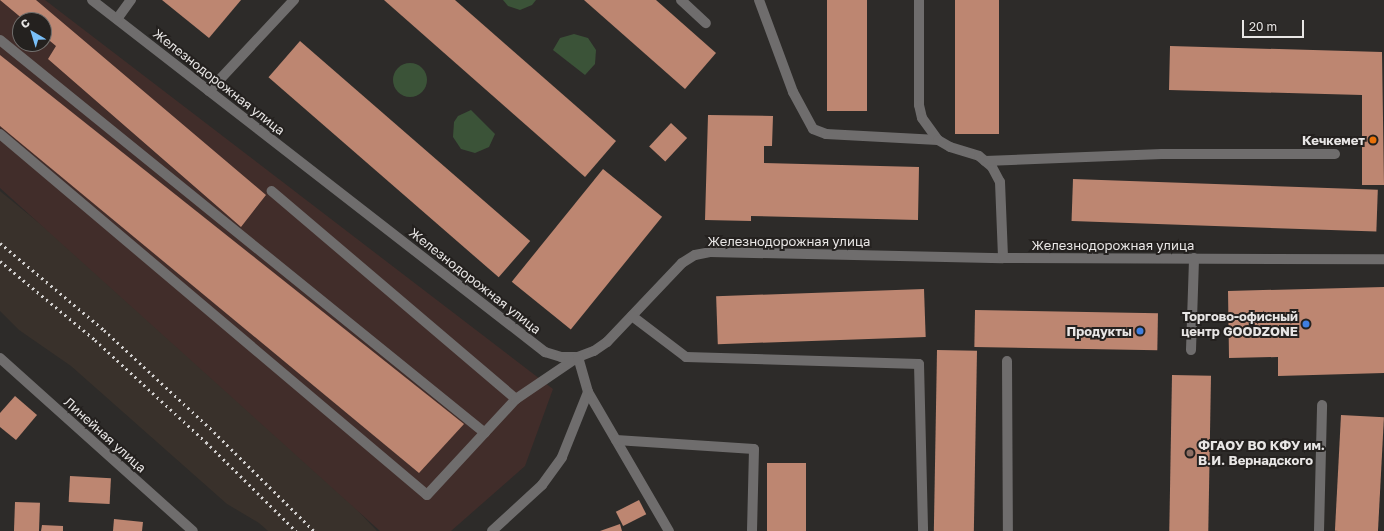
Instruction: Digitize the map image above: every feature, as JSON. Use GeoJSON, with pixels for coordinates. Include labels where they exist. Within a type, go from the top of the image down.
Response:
{"type":"FeatureCollection","features":[{"type":"Feature","properties":{"kind":"street","name":"Железнодорожная улица"},"geometry":{"type":"LineString","coordinates":[[92,0],[545,352],[561,357],[578,357],[594,351],[607,342],[682,263],[695,255],[710,252],[1003,258],[1384,259]]}},
{"type":"Feature","properties":{"kind":"street"},"geometry":{"type":"LineString","coordinates":[[117,19],[131,0]]}},
{"type":"Feature","properties":{"kind":"street"},"geometry":{"type":"LineString","coordinates":[[209,91],[294,0]]}},
{"type":"Feature","properties":{"kind":"street"},"geometry":{"type":"LineString","coordinates":[[681,0],[706,22]]}},
{"type":"Feature","properties":{"kind":"street"},"geometry":{"type":"LineString","coordinates":[[759,0],[793,92],[813,129],[826,134],[938,140],[979,156],[992,167],[1000,182],[1003,258]]}},
{"type":"Feature","properties":{"kind":"street"},"geometry":{"type":"LineString","coordinates":[[919,0],[920,105],[929,130],[938,140]]}},
{"type":"Feature","properties":{"kind":"street"},"geometry":{"type":"LineString","coordinates":[[0,40],[485,433]]}},
{"type":"Feature","properties":{"kind":"street"},"geometry":{"type":"LineString","coordinates":[[0,134],[427,495],[516,399],[578,357],[588,392],[669,531]]}},
{"type":"Feature","properties":{"kind":"street"},"geometry":{"type":"LineString","coordinates":[[985,161],[1162,154],[1335,154]]}},
{"type":"Feature","properties":{"kind":"street"},"geometry":{"type":"LineString","coordinates":[[272,191],[516,399]]}},
{"type":"Feature","properties":{"kind":"street"},"geometry":{"type":"LineString","coordinates":[[1192,350],[1194,258]]}},
{"type":"Feature","properties":{"kind":"street"},"geometry":{"type":"LineString","coordinates":[[632,316],[686,357],[919,364],[923,531]]}},
{"type":"Feature","properties":{"kind":"street","name":"Линейная улица"},"geometry":{"type":"LineString","coordinates":[[0,358],[193,531]]}},
{"type":"Feature","properties":{"kind":"street"},"geometry":{"type":"LineString","coordinates":[[1007,360],[1008,531]]}},
{"type":"Feature","properties":{"kind":"street"},"geometry":{"type":"LineString","coordinates":[[492,531],[542,485],[562,457],[588,392]]}},
{"type":"Feature","properties":{"kind":"street"},"geometry":{"type":"LineString","coordinates":[[1318,531],[1322,405]]}},
{"type":"Feature","properties":{"kind":"street"},"geometry":{"type":"LineString","coordinates":[[616,440],[754,449],[752,531]]}},
{"type":"Feature","properties":{"kind":"shaded area"},"geometry":{"type":"Polygon","coordinates":[[[0,0],[45,0],[553,389],[525,466],[451,531],[380,531],[0,188],[0,0]]]}},
{"type":"Feature","properties":{"kind":"shaded area"},"geometry":{"type":"Polygon","coordinates":[[[0,191],[95,269],[328,479],[377,531],[268,531],[259,523],[227,504],[71,366],[19,330],[0,311],[0,191]]]}},
{"type":"Feature","properties":{"kind":"green space"},"geometry":{"type":"Polygon","coordinates":[[[503,0],[536,0],[532,5],[520,10],[508,6],[503,0]]]}},
{"type":"Feature","properties":{"kind":"green space"},"geometry":{"type":"Polygon","coordinates":[[[574,34],[588,38],[596,50],[595,64],[585,75],[553,50],[560,38],[574,34]]]}},
{"type":"Feature","properties":{"kind":"green space"},"geometry":{"type":"Polygon","coordinates":[[[410,63],[422,68],[427,80],[422,92],[410,97],[398,92],[393,80],[398,68],[410,63]]]}},
{"type":"Feature","properties":{"kind":"green space"},"geometry":{"type":"Polygon","coordinates":[[[471,110],[495,134],[489,147],[475,153],[461,149],[453,137],[454,122],[458,116],[471,110]]]}},
{"type":"Feature","properties":{"kind":"building"},"geometry":{"type":"Polygon","coordinates":[[[0,0],[36,0],[50,12],[14,12],[0,0]]]}},
{"type":"Feature","properties":{"kind":"building"},"geometry":{"type":"Polygon","coordinates":[[[162,0],[241,0],[209,38],[162,0]]]}},
{"type":"Feature","properties":{"kind":"building"},"geometry":{"type":"Polygon","coordinates":[[[384,0],[455,0],[616,141],[585,177],[384,0]]]}},
{"type":"Feature","properties":{"kind":"building"},"geometry":{"type":"Polygon","coordinates":[[[584,0],[656,0],[716,53],[685,89],[584,0]]]}},
{"type":"Feature","properties":{"kind":"building"},"geometry":{"type":"Polygon","coordinates":[[[827,0],[867,0],[867,111],[827,111],[827,0]]]}},
{"type":"Feature","properties":{"kind":"building"},"geometry":{"type":"Polygon","coordinates":[[[955,0],[999,0],[999,134],[955,134],[955,0]]]}},
{"type":"Feature","properties":{"kind":"building"},"geometry":{"type":"Polygon","coordinates":[[[52,14],[266,195],[241,227],[48,59],[56,46],[52,43],[52,14]]]}},
{"type":"Feature","properties":{"kind":"building"},"geometry":{"type":"Polygon","coordinates":[[[300,41],[530,241],[499,277],[269,77],[300,41]]]}},
{"type":"Feature","properties":{"kind":"building"},"geometry":{"type":"Polygon","coordinates":[[[1170,46],[1382,52],[1384,185],[1362,185],[1362,95],[1169,90],[1170,46]]]}},
{"type":"Feature","properties":{"kind":"building"},"geometry":{"type":"Polygon","coordinates":[[[0,55],[464,424],[419,473],[0,126],[0,55]]]}},
{"type":"Feature","properties":{"kind":"building"},"geometry":{"type":"Polygon","coordinates":[[[708,115],[773,116],[772,146],[764,146],[764,163],[919,167],[918,220],[751,216],[751,221],[705,220],[708,115]]]}},
{"type":"Feature","properties":{"kind":"building"},"geometry":{"type":"Polygon","coordinates":[[[671,123],[687,138],[665,161],[649,146],[671,123]]]}},
{"type":"Feature","properties":{"kind":"building"},"geometry":{"type":"Polygon","coordinates":[[[603,169],[662,217],[571,330],[512,282],[603,169]]]}},
{"type":"Feature","properties":{"kind":"building"},"geometry":{"type":"Polygon","coordinates":[[[1073,179],[1378,190],[1376,232],[1072,221],[1073,179]]]}},
{"type":"Feature","properties":{"kind":"building","name":"Торгово-офисный центр GOODZONE"},"geometry":{"type":"Polygon","coordinates":[[[1384,287],[1384,373],[1278,376],[1278,357],[1229,358],[1228,291],[1384,287]]]}},
{"type":"Feature","properties":{"kind":"building"},"geometry":{"type":"Polygon","coordinates":[[[924,289],[926,337],[718,344],[716,296],[924,289]]]}},
{"type":"Feature","properties":{"kind":"building"},"geometry":{"type":"Polygon","coordinates":[[[975,310],[1158,313],[1157,350],[974,347],[975,310]]]}},
{"type":"Feature","properties":{"kind":"building"},"geometry":{"type":"Polygon","coordinates":[[[937,350],[977,351],[974,531],[934,531],[937,350]]]}},
{"type":"Feature","properties":{"kind":"building","name":"ФГАОУ ВО КФУ им. В.И. Вернадского"},"geometry":{"type":"Polygon","coordinates":[[[1172,375],[1211,376],[1208,531],[1169,531],[1172,375]]]}},
{"type":"Feature","properties":{"kind":"building"},"geometry":{"type":"Polygon","coordinates":[[[15,396],[37,415],[16,440],[0,427],[0,413],[15,396]]]}},
{"type":"Feature","properties":{"kind":"building"},"geometry":{"type":"Polygon","coordinates":[[[1341,415],[1384,417],[1378,531],[1335,531],[1341,415]]]}},
{"type":"Feature","properties":{"kind":"building"},"geometry":{"type":"Polygon","coordinates":[[[767,463],[806,463],[806,531],[767,531],[767,463]]]}},
{"type":"Feature","properties":{"kind":"building"},"geometry":{"type":"Polygon","coordinates":[[[70,476],[111,478],[110,504],[69,502],[70,476]]]}},
{"type":"Feature","properties":{"kind":"building"},"geometry":{"type":"Polygon","coordinates":[[[639,500],[646,514],[623,526],[616,512],[639,500]]]}},
{"type":"Feature","properties":{"kind":"building"},"geometry":{"type":"Polygon","coordinates":[[[15,502],[40,503],[39,531],[14,531],[15,502]]]}},
{"type":"Feature","properties":{"kind":"building"},"geometry":{"type":"Polygon","coordinates":[[[114,519],[143,522],[142,531],[113,531],[114,519]]]}},
{"type":"Feature","properties":{"kind":"building"},"geometry":{"type":"Polygon","coordinates":[[[620,524],[622,531],[600,531],[620,524]]]}},
{"type":"Feature","properties":{"kind":"building"},"geometry":{"type":"Polygon","coordinates":[[[42,525],[63,526],[63,531],[41,531],[42,525]]]}},
{"type":"Feature","properties":{"kind":"railway"},"geometry":{"type":"LineString","coordinates":[[0,243],[104,330],[214,432],[314,531]]}},
{"type":"Feature","properties":{"kind":"railway"},"geometry":{"type":"LineString","coordinates":[[0,261],[95,340],[206,442],[296,531]]}},
{"type":"Feature","properties":{"kind":"place","name":"Кечкемет"},"geometry":{"type":"Point","coordinates":[1373,140]}},
{"type":"Feature","properties":{"kind":"place","name":"Торгово-офисный центр GOODZONE"},"geometry":{"type":"Point","coordinates":[1306,324]}},
{"type":"Feature","properties":{"kind":"place","name":"Продукты"},"geometry":{"type":"Point","coordinates":[1140,331]}},
{"type":"Feature","properties":{"kind":"place","name":"ФГАОУ ВО КФУ им. В.И. Вернадского"},"geometry":{"type":"Point","coordinates":[1190,453]}}]}
